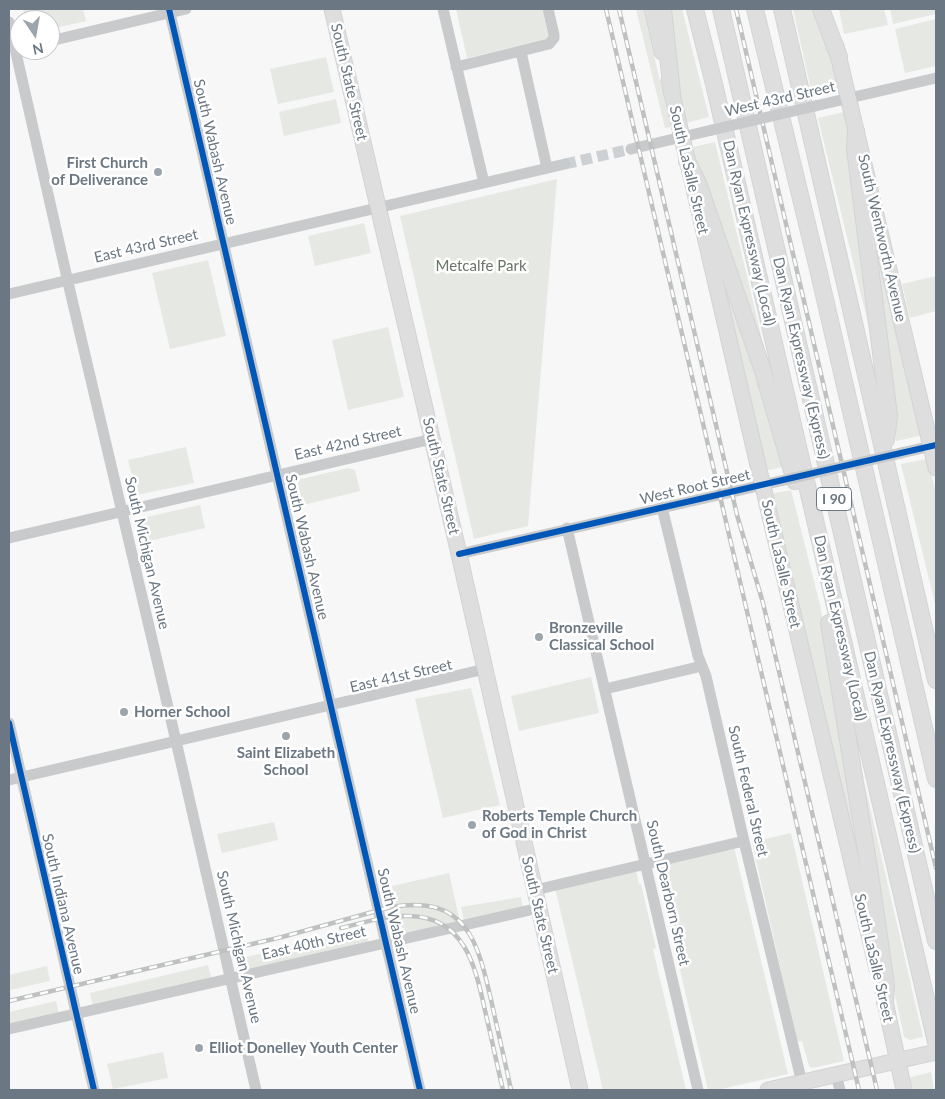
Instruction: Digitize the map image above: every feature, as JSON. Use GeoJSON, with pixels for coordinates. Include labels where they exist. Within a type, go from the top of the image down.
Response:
{"type":"FeatureCollection","features":[{"type":"Feature","properties":{"kind":"highway"},"geometry":{"type":"LineString","coordinates":[[662,9],[672,93]]}},
{"type":"Feature","properties":{"kind":"highway","name":"Dan Ryan Expressway (Local)"},"geometry":{"type":"LineString","coordinates":[[695,9],[820,541],[933,1050]]}},
{"type":"Feature","properties":{"kind":"highway"},"geometry":{"type":"LineString","coordinates":[[712,9],[732,56]]}},
{"type":"Feature","properties":{"kind":"highway","name":"Dan Ryan Expressway (Express)"},"geometry":{"type":"LineString","coordinates":[[721,9],[936,940]]}},
{"type":"Feature","properties":{"kind":"highway","name":"I 90"},"geometry":{"type":"LineString","coordinates":[[755,9],[818,269],[936,778]]}},
{"type":"Feature","properties":{"kind":"highway"},"geometry":{"type":"LineString","coordinates":[[782,9],[892,453]]}},
{"type":"Feature","properties":{"kind":"highway"},"geometry":{"type":"LineString","coordinates":[[821,9],[839,57]]}},
{"type":"Feature","properties":{"kind":"highway"},"geometry":{"type":"LineString","coordinates":[[856,131],[855,149],[892,453],[911,573],[936,680]]}},
{"type":"Feature","properties":{"kind":"highway"},"geometry":{"type":"LineString","coordinates":[[687,161],[698,183],[764,370],[801,502],[820,541]]}},
{"type":"Feature","properties":{"kind":"highway"},"geometry":{"type":"LineString","coordinates":[[911,573],[936,635]]}},
{"type":"Feature","properties":{"kind":"highway"},"geometry":{"type":"LineString","coordinates":[[828,576],[827,612],[871,881],[886,985],[885,1003]]}},
{"type":"Feature","properties":{"kind":"main road","name":"South State Street"},"geometry":{"type":"LineString","coordinates":[[332,9],[459,554],[580,1090]]}},
{"type":"Feature","properties":{"kind":"main road","name":"South LaSalle Street"},"geometry":{"type":"LineString","coordinates":[[652,9],[904,1090]]}},
{"type":"Feature","properties":{"kind":"main road","name":"South Wentworth Avenue"},"geometry":{"type":"LineString","coordinates":[[828,9],[850,98],[856,131],[934,445],[936,468]]}},
{"type":"Feature","properties":{"kind":"main road"},"geometry":{"type":"LineString","coordinates":[[768,1090],[898,1061],[933,1050]]}},
{"type":"Feature","properties":{"kind":"street"},"geometry":{"type":"LineString","coordinates":[[60,38],[169,11],[186,9]]}},
{"type":"Feature","properties":{"kind":"street"},"geometry":{"type":"LineString","coordinates":[[443,9],[484,183]]}},
{"type":"Feature","properties":{"kind":"street"},"geometry":{"type":"LineString","coordinates":[[456,68],[545,46],[552,42],[554,35],[548,9]]}},
{"type":"Feature","properties":{"kind":"street","name":"South Wabash Avenue"},"geometry":{"type":"LineString","coordinates":[[169,11],[420,1090]]}},
{"type":"Feature","properties":{"kind":"street"},"geometry":{"type":"LineString","coordinates":[[521,52],[547,168]]}},
{"type":"Feature","properties":{"kind":"street","name":"South Michigan Avenue"},"geometry":{"type":"LineString","coordinates":[[18,60],[256,1090]]}},
{"type":"Feature","properties":{"kind":"street","name":"West 43rd Street"},"geometry":{"type":"LineString","coordinates":[[631,149],[936,78]]}},
{"type":"Feature","properties":{"kind":"street"},"geometry":{"type":"LineString","coordinates":[[378,207],[565,164]]}},
{"type":"Feature","properties":{"kind":"street","name":"East 43rd Street"},"geometry":{"type":"LineString","coordinates":[[9,294],[378,207]]}},
{"type":"Feature","properties":{"kind":"street","name":"East 42nd Street"},"geometry":{"type":"LineString","coordinates":[[9,538],[432,439]]}},
{"type":"Feature","properties":{"kind":"street","name":"West Root Street"},"geometry":{"type":"LineString","coordinates":[[459,554],[662,506],[789,479],[892,453],[934,445]]}},
{"type":"Feature","properties":{"kind":"street","name":"South Federal Street"},"geometry":{"type":"LineString","coordinates":[[662,506],[698,656],[706,676],[802,1082]]}},
{"type":"Feature","properties":{"kind":"street","name":"South Dearborn Street"},"geometry":{"type":"LineString","coordinates":[[567,528],[698,1090]]}},
{"type":"Feature","properties":{"kind":"street"},"geometry":{"type":"LineString","coordinates":[[604,689],[702,666]]}},
{"type":"Feature","properties":{"kind":"street","name":"East 41st Street"},"geometry":{"type":"LineString","coordinates":[[9,780],[485,669]]}},
{"type":"Feature","properties":{"kind":"street","name":"South Indiana Avenue"},"geometry":{"type":"LineString","coordinates":[[9,723],[94,1090]]}},
{"type":"Feature","properties":{"kind":"street"},"geometry":{"type":"LineString","coordinates":[[535,890],[744,841]]}},
{"type":"Feature","properties":{"kind":"street","name":"East 40th Street"},"geometry":{"type":"LineString","coordinates":[[9,1029],[539,908]]}},
{"type":"Feature","properties":{"kind":"street"},"geometry":{"type":"LineString","coordinates":[[836,1075],[840,1090]]}},
{"type":"Feature","properties":{"kind":"green space"},"geometry":{"type":"Polygon","coordinates":[[[83,9],[86,21],[60,27],[60,10],[23,10],[83,9]]]}},
{"type":"Feature","properties":{"kind":"green space"},"geometry":{"type":"Polygon","coordinates":[[[456,9],[542,9],[549,39],[467,58],[456,9]]]}},
{"type":"Feature","properties":{"kind":"green space"},"geometry":{"type":"Polygon","coordinates":[[[636,9],[643,9],[671,127],[665,128],[636,9]]]}},
{"type":"Feature","properties":{"kind":"green space"},"geometry":{"type":"Polygon","coordinates":[[[667,9],[682,9],[709,117],[686,123],[678,89],[667,9]]]}},
{"type":"Feature","properties":{"kind":"green space"},"geometry":{"type":"Polygon","coordinates":[[[793,9],[815,9],[828,45],[838,84],[836,88],[812,94],[793,9]]]}},
{"type":"Feature","properties":{"kind":"green space"},"geometry":{"type":"Polygon","coordinates":[[[839,9],[884,9],[888,25],[844,34],[839,9]]]}},
{"type":"Feature","properties":{"kind":"green space"},"geometry":{"type":"Polygon","coordinates":[[[890,9],[936,9],[936,14],[893,24],[890,9]]]}},
{"type":"Feature","properties":{"kind":"green space"},"geometry":{"type":"Polygon","coordinates":[[[936,19],[936,66],[905,73],[895,29],[936,19]]]}},
{"type":"Feature","properties":{"kind":"green space"},"geometry":{"type":"Polygon","coordinates":[[[326,57],[334,92],[278,104],[270,69],[326,57]]]}},
{"type":"Feature","properties":{"kind":"green space"},"geometry":{"type":"Polygon","coordinates":[[[336,99],[341,123],[284,136],[279,112],[336,99]]]}},
{"type":"Feature","properties":{"kind":"green space"},"geometry":{"type":"Polygon","coordinates":[[[846,113],[874,348],[818,118],[846,113]]]}},
{"type":"Feature","properties":{"kind":"green space"},"geometry":{"type":"Polygon","coordinates":[[[715,142],[767,360],[692,150],[693,147],[715,142]]]}},
{"type":"Feature","properties":{"kind":"green space","name":"Metcalfe Park"},"geometry":{"type":"Polygon","coordinates":[[[557,179],[528,526],[474,539],[400,216],[557,179]]]}},
{"type":"Feature","properties":{"kind":"green space"},"geometry":{"type":"Polygon","coordinates":[[[870,209],[923,435],[896,441],[870,209]]]}},
{"type":"Feature","properties":{"kind":"green space"},"geometry":{"type":"Polygon","coordinates":[[[364,223],[371,253],[315,266],[308,236],[364,223]]]}},
{"type":"Feature","properties":{"kind":"green space"},"geometry":{"type":"Polygon","coordinates":[[[709,232],[786,466],[765,471],[709,232]]]}},
{"type":"Feature","properties":{"kind":"green space"},"geometry":{"type":"Polygon","coordinates":[[[208,260],[226,336],[170,349],[152,273],[208,260]]]}},
{"type":"Feature","properties":{"kind":"green space"},"geometry":{"type":"Polygon","coordinates":[[[936,276],[936,311],[910,318],[902,284],[936,276]]]}},
{"type":"Feature","properties":{"kind":"green space"},"geometry":{"type":"Polygon","coordinates":[[[388,327],[404,397],[348,410],[332,340],[388,327]]]}},
{"type":"Feature","properties":{"kind":"green space"},"geometry":{"type":"Polygon","coordinates":[[[186,447],[194,483],[137,495],[128,460],[186,447]]]}},
{"type":"Feature","properties":{"kind":"green space"},"geometry":{"type":"Polygon","coordinates":[[[926,459],[929,462],[936,494],[936,608],[901,464],[926,459]]]}},
{"type":"Feature","properties":{"kind":"green space"},"geometry":{"type":"Polygon","coordinates":[[[348,468],[355,470],[360,491],[303,505],[297,480],[348,468]]]}},
{"type":"Feature","properties":{"kind":"green space"},"geometry":{"type":"Polygon","coordinates":[[[791,490],[820,605],[828,647],[874,929],[771,494],[791,490]]]}},
{"type":"Feature","properties":{"kind":"green space"},"geometry":{"type":"Polygon","coordinates":[[[200,505],[205,528],[148,541],[142,518],[200,505]]]}},
{"type":"Feature","properties":{"kind":"green space"},"geometry":{"type":"Polygon","coordinates":[[[591,677],[599,713],[519,731],[511,696],[591,677]]]}},
{"type":"Feature","properties":{"kind":"green space"},"geometry":{"type":"Polygon","coordinates":[[[471,688],[500,805],[443,818],[415,699],[471,688]]]}},
{"type":"Feature","properties":{"kind":"green space"},"geometry":{"type":"Polygon","coordinates":[[[864,781],[923,1037],[910,1040],[904,1037],[888,962],[860,782],[864,781]]]}},
{"type":"Feature","properties":{"kind":"green space"},"geometry":{"type":"Polygon","coordinates":[[[274,822],[278,840],[222,853],[217,834],[274,822]]]}},
{"type":"Feature","properties":{"kind":"green space"},"geometry":{"type":"Polygon","coordinates":[[[791,833],[844,1061],[812,1068],[809,1066],[802,1041],[797,1042],[752,842],[791,833]]]}},
{"type":"Feature","properties":{"kind":"green space"},"geometry":{"type":"Polygon","coordinates":[[[734,847],[788,1074],[717,1090],[708,1090],[659,880],[662,879],[659,865],[734,847]]]}},
{"type":"Feature","properties":{"kind":"green space"},"geometry":{"type":"Polygon","coordinates":[[[636,870],[656,948],[653,949],[686,1090],[603,1090],[555,888],[636,870]]]}},
{"type":"Feature","properties":{"kind":"green space"},"geometry":{"type":"Polygon","coordinates":[[[449,873],[460,922],[399,936],[392,886],[449,873]]]}},
{"type":"Feature","properties":{"kind":"green space"},"geometry":{"type":"Polygon","coordinates":[[[521,897],[523,908],[464,921],[461,907],[521,897]]]}},
{"type":"Feature","properties":{"kind":"green space"},"geometry":{"type":"Polygon","coordinates":[[[365,930],[369,943],[249,971],[246,957],[365,930]]]}},
{"type":"Feature","properties":{"kind":"green space"},"geometry":{"type":"Polygon","coordinates":[[[208,965],[212,980],[93,1006],[90,993],[208,965]]]}},
{"type":"Feature","properties":{"kind":"green space"},"geometry":{"type":"Polygon","coordinates":[[[47,966],[50,981],[10,990],[11,998],[9,999],[9,975],[47,966]]]}},
{"type":"Feature","properties":{"kind":"green space"},"geometry":{"type":"Polygon","coordinates":[[[56,1001],[59,1014],[9,1026],[9,1012],[56,1001]]]}},
{"type":"Feature","properties":{"kind":"green space"},"geometry":{"type":"Polygon","coordinates":[[[163,1052],[168,1078],[113,1089],[107,1064],[163,1052]]]}},
{"type":"Feature","properties":{"kind":"green space"},"geometry":{"type":"Polygon","coordinates":[[[931,1072],[934,1090],[910,1090],[908,1082],[911,1077],[931,1072]]]}},
{"type":"Feature","properties":{"kind":"tunnel"},"geometry":{"type":"LineString","coordinates":[[565,164],[631,149]]}},
{"type":"Feature","properties":{"kind":"railway"},"geometry":{"type":"LineString","coordinates":[[606,9],[859,1090]]}},
{"type":"Feature","properties":{"kind":"railway"},"geometry":{"type":"LineString","coordinates":[[619,9],[737,515],[763,603],[877,1090]]}},
{"type":"Feature","properties":{"kind":"railway"},"geometry":{"type":"LineString","coordinates":[[736,9],[936,868]]}},
{"type":"Feature","properties":{"kind":"railway"},"geometry":{"type":"LineString","coordinates":[[9,1001],[282,937],[391,907],[417,905],[437,908],[453,916],[465,928],[474,943],[487,982],[511,1090]]}},
{"type":"Feature","properties":{"kind":"railway"},"geometry":{"type":"LineString","coordinates":[[341,928],[383,918],[409,916],[429,919],[444,926],[456,936],[466,949],[473,964],[503,1090]]}},
{"type":"Feature","properties":{"kind":"cycle path"},"geometry":{"type":"LineString","coordinates":[[169,9],[420,1090]]}},
{"type":"Feature","properties":{"kind":"cycle path"},"geometry":{"type":"LineString","coordinates":[[459,554],[936,445]]}},
{"type":"Feature","properties":{"kind":"cycle path"},"geometry":{"type":"LineString","coordinates":[[9,723],[94,1090]]}},
{"type":"Feature","properties":{"kind":"place","name":"First Church of Deliverance"},"geometry":{"type":"Point","coordinates":[158,172]}},
{"type":"Feature","properties":{"kind":"place","name":"Bronzeville Classical School"},"geometry":{"type":"Point","coordinates":[539,637]}},
{"type":"Feature","properties":{"kind":"place","name":"Horner School"},"geometry":{"type":"Point","coordinates":[124,712]}},
{"type":"Feature","properties":{"kind":"place","name":"Saint Elizabeth School"},"geometry":{"type":"Point","coordinates":[286,736]}},
{"type":"Feature","properties":{"kind":"place","name":"Roberts Temple Church of God in Christ"},"geometry":{"type":"Point","coordinates":[472,825]}},
{"type":"Feature","properties":{"kind":"place","name":"Elliot Donelley Youth Center"},"geometry":{"type":"Point","coordinates":[199,1048]}}]}
